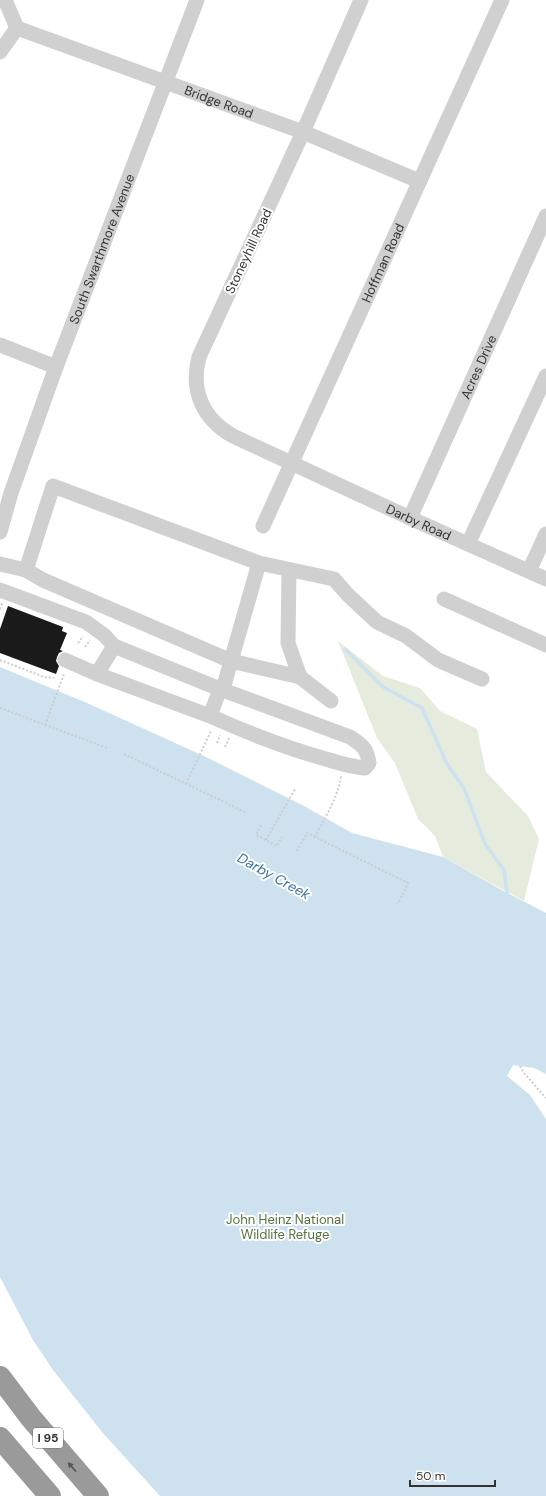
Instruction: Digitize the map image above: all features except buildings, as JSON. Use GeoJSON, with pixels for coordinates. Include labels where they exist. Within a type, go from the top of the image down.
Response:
{"type":"FeatureCollection","features":[{"type":"Feature","properties":{"kind":"highway","name":"I 95"},"geometry":{"type":"LineString","coordinates":[[0,1377],[48,1438],[98,1496]]}},
{"type":"Feature","properties":{"kind":"highway","name":"I 95"},"geometry":{"type":"LineString","coordinates":[[6,1445],[50,1496]]}},
{"type":"Feature","properties":{"kind":"highway"},"geometry":{"type":"LineString","coordinates":[[6,1445],[46,1496]]}},
{"type":"Feature","properties":{"kind":"street"},"geometry":{"type":"LineString","coordinates":[[0,52],[17,28],[5,0]]}},
{"type":"Feature","properties":{"kind":"street","name":"South Swarthmore Avenue"},"geometry":{"type":"LineString","coordinates":[[0,532],[7,494],[197,0]]}},
{"type":"Feature","properties":{"kind":"street","name":"Stoneyhill Road"},"geometry":{"type":"LineString","coordinates":[[293,463],[220,429],[203,409],[196,374],[199,357],[361,0]]}},
{"type":"Feature","properties":{"kind":"street","name":"Hoffman Road"},"geometry":{"type":"LineString","coordinates":[[263,526],[293,463],[502,0]]}},
{"type":"Feature","properties":{"kind":"street","name":"Bridge Road"},"geometry":{"type":"LineString","coordinates":[[17,28],[302,132],[419,181]]}},
{"type":"Feature","properties":{"kind":"street","name":"Acres Drive"},"geometry":{"type":"LineString","coordinates":[[410,518],[546,216]]}},
{"type":"Feature","properties":{"kind":"street"},"geometry":{"type":"LineString","coordinates":[[0,345],[56,367]]}},
{"type":"Feature","properties":{"kind":"street"},"geometry":{"type":"LineString","coordinates":[[468,544],[546,376]]}},
{"type":"Feature","properties":{"kind":"street","name":"Darby Road"},"geometry":{"type":"LineString","coordinates":[[293,463],[410,518],[546,579]]}},
{"type":"Feature","properties":{"kind":"street"},"geometry":{"type":"LineString","coordinates":[[26,570],[53,486],[259,563],[334,579],[348,595],[377,622],[406,636],[438,660],[482,679]]}},
{"type":"Feature","properties":{"kind":"street"},"geometry":{"type":"LineString","coordinates":[[529,571],[546,534]]}},
{"type":"Feature","properties":{"kind":"street"},"geometry":{"type":"LineString","coordinates":[[210,724],[220,689],[225,682],[259,563]]}},
{"type":"Feature","properties":{"kind":"street"},"geometry":{"type":"LineString","coordinates":[[0,564],[26,570],[43,580],[231,661],[300,677],[331,701]]}},
{"type":"Feature","properties":{"kind":"street"},"geometry":{"type":"LineString","coordinates":[[289,570],[288,643],[300,677]]}},
{"type":"Feature","properties":{"kind":"street"},"geometry":{"type":"LineString","coordinates":[[1,596],[86,622],[104,635],[114,646],[220,689],[350,737],[362,745],[368,755],[369,763],[365,768],[342,764],[245,732],[210,724],[65,660]]}},
{"type":"Feature","properties":{"kind":"street"},"geometry":{"type":"LineString","coordinates":[[444,599],[546,645]]}},
{"type":"Feature","properties":{"kind":"street"},"geometry":{"type":"LineString","coordinates":[[97,674],[114,646]]}},
{"type":"Feature","properties":{"kind":"path"},"geometry":{"type":"LineString","coordinates":[[0,609],[1,596]]}},
{"type":"Feature","properties":{"kind":"path"},"geometry":{"type":"LineString","coordinates":[[0,660],[44,677],[54,678]]}},
{"type":"Feature","properties":{"kind":"path"},"geometry":{"type":"LineString","coordinates":[[45,725],[62,679]]}},
{"type":"Feature","properties":{"kind":"path"},"geometry":{"type":"LineString","coordinates":[[0,708],[107,748]]}},
{"type":"Feature","properties":{"kind":"path"},"geometry":{"type":"LineString","coordinates":[[186,784],[210,724]]}},
{"type":"Feature","properties":{"kind":"path"},"geometry":{"type":"LineString","coordinates":[[124,754],[247,812]]}},
{"type":"Feature","properties":{"kind":"path"},"geometry":{"type":"LineString","coordinates":[[315,836],[335,798],[339,787],[342,764]]}},
{"type":"Feature","properties":{"kind":"path"},"geometry":{"type":"LineString","coordinates":[[266,840],[295,789]]}},
{"type":"Feature","properties":{"kind":"path"},"geometry":{"type":"LineString","coordinates":[[261,826],[256,835],[277,846],[282,837]]}},
{"type":"Feature","properties":{"kind":"path"},"geometry":{"type":"LineString","coordinates":[[297,851],[307,833],[408,884],[398,904]]}},
{"type":"Feature","properties":{"kind":"path"},"geometry":{"type":"LineString","coordinates":[[520,1066],[524,1073],[546,1098]]}},
{"type":"Feature","properties":{"kind":"shaded area"},"geometry":{"type":"Polygon","coordinates":[[[338,641],[383,676],[420,688],[440,711],[477,729],[486,772],[528,816],[539,839],[524,901],[443,857],[435,836],[418,819],[395,763],[377,738],[338,641]]]}},
{"type":"Feature","properties":{"kind":"water","name":"John Heinz National Wildlife Refuge"},"geometry":{"type":"Polygon","coordinates":[[[0,667],[87,703],[206,757],[304,806],[352,833],[443,857],[546,913],[546,1074],[534,1068],[513,1065],[507,1076],[530,1095],[546,1119],[546,1496],[160,1496],[102,1432],[53,1370],[33,1340],[0,1277],[0,667]]]}},
{"type":"Feature","properties":{"kind":"waterway"},"geometry":{"type":"LineString","coordinates":[[345,649],[383,687],[422,708],[447,764],[464,788],[485,844],[504,870],[507,893],[506,897]]}},
{"type":"Feature","properties":{"kind":"water label","name":"Darby Creek"},"geometry":{"type":"Point","coordinates":[274,876]}}]}
